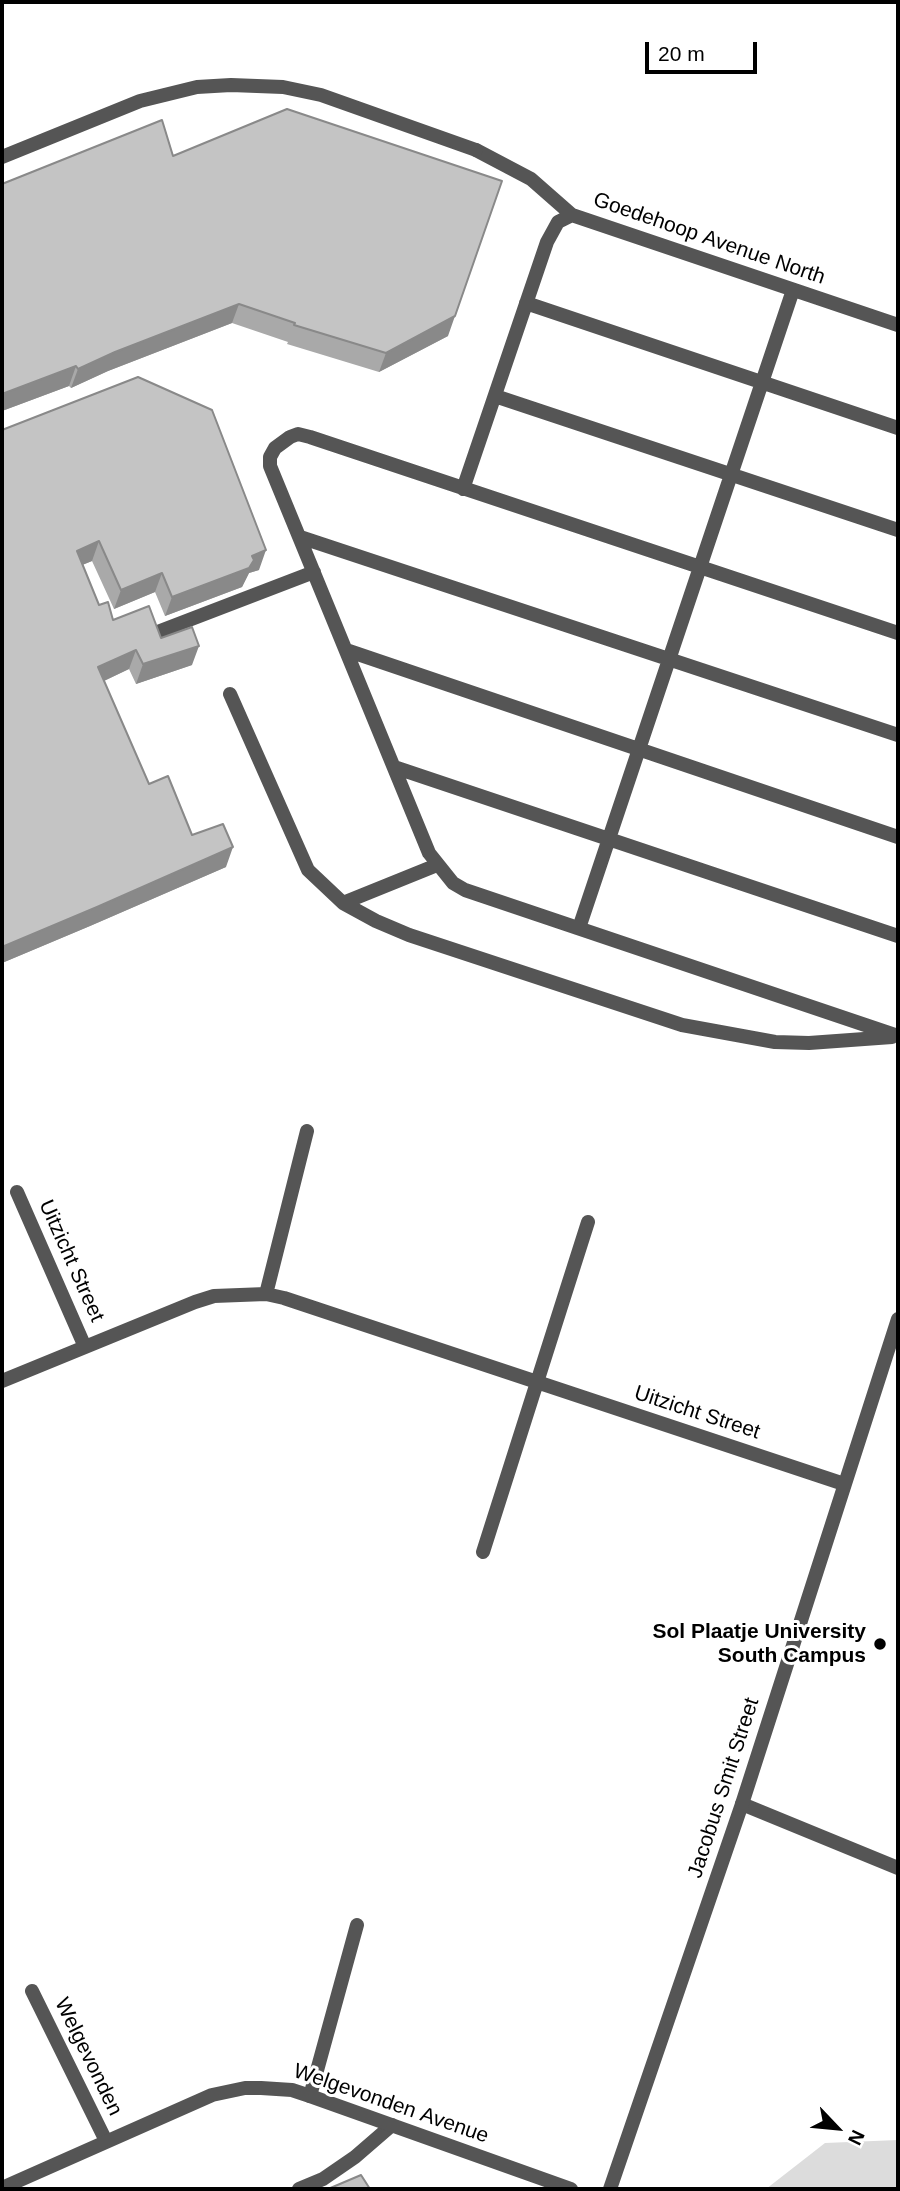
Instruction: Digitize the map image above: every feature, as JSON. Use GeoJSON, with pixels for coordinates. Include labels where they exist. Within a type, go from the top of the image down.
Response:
{"type":"FeatureCollection","features":[{"type":"Feature","properties":{"kind":"street","name":"Goedehoop Avenue North"},"geometry":{"type":"LineString","coordinates":[[2,157],[140,101],[197,88],[231,85],[284,87],[321,95],[476,150],[531,179],[572,215],[898,325]]}},
{"type":"Feature","properties":{"kind":"street"},"geometry":{"type":"LineString","coordinates":[[463,489],[550,233],[558,222],[572,215]]}},
{"type":"Feature","properties":{"kind":"street"},"geometry":{"type":"LineString","coordinates":[[579,928],[793,290]]}},
{"type":"Feature","properties":{"kind":"street"},"geometry":{"type":"LineString","coordinates":[[526,303],[898,428]]}},
{"type":"Feature","properties":{"kind":"street"},"geometry":{"type":"LineString","coordinates":[[495,396],[898,530]]}},
{"type":"Feature","properties":{"kind":"street"},"geometry":{"type":"LineString","coordinates":[[898,633],[310,437],[290,437],[275,448],[270,457],[270,466],[429,853],[453,883],[465,890],[898,1036]]}},
{"type":"Feature","properties":{"kind":"street"},"geometry":{"type":"LineString","coordinates":[[300,537],[898,735]]}},
{"type":"Feature","properties":{"kind":"street"},"geometry":{"type":"LineString","coordinates":[[155,633],[314,572]]}},
{"type":"Feature","properties":{"kind":"street"},"geometry":{"type":"LineString","coordinates":[[346,650],[898,837]]}},
{"type":"Feature","properties":{"kind":"street"},"geometry":{"type":"LineString","coordinates":[[230,694],[307,870],[343,903],[409,935],[682,1025],[775,1042],[809,1043],[898,1036]]}},
{"type":"Feature","properties":{"kind":"street"},"geometry":{"type":"LineString","coordinates":[[394,767],[898,936]]}},
{"type":"Feature","properties":{"kind":"street"},"geometry":{"type":"LineString","coordinates":[[343,903],[437,865]]}},
{"type":"Feature","properties":{"kind":"street"},"geometry":{"type":"LineString","coordinates":[[266,1294],[307,1131]]}},
{"type":"Feature","properties":{"kind":"street","name":"Uitzicht Street"},"geometry":{"type":"LineString","coordinates":[[17,1192],[85,1347]]}},
{"type":"Feature","properties":{"kind":"street"},"geometry":{"type":"LineString","coordinates":[[483,1552],[588,1222]]}},
{"type":"Feature","properties":{"kind":"street","name":"Uitzicht Street"},"geometry":{"type":"LineString","coordinates":[[2,1381],[195,1302],[214,1296],[266,1294],[844,1484]]}},
{"type":"Feature","properties":{"kind":"street","name":"Jacobus Smit Street"},"geometry":{"type":"LineString","coordinates":[[610,2189],[742,1804],[898,1319]]}},
{"type":"Feature","properties":{"kind":"street"},"geometry":{"type":"LineString","coordinates":[[742,1804],[898,1868]]}},
{"type":"Feature","properties":{"kind":"street"},"geometry":{"type":"LineString","coordinates":[[310,2096],[357,1925]]}},
{"type":"Feature","properties":{"kind":"street","name":"Welgevonden"},"geometry":{"type":"LineString","coordinates":[[32,1991],[106,2141]]}},
{"type":"Feature","properties":{"kind":"street","name":"Welgevonden Avenue"},"geometry":{"type":"LineString","coordinates":[[2,2188],[212,2095],[245,2088],[261,2088],[292,2090],[572,2189]]}},
{"type":"Feature","properties":{"kind":"street"},"geometry":{"type":"LineString","coordinates":[[299,2189],[323,2179],[355,2157],[392,2125]]}},
{"type":"Feature","properties":{"kind":"shaded area"},"geometry":{"type":"Polygon","coordinates":[[[898,2140],[898,2189],[766,2189],[825,2143],[898,2140]]]}},
{"type":"Feature","properties":{"kind":"building"},"geometry":{"type":"Polygon","coordinates":[[[287,109],[502,181],[455,316],[386,353],[294,325],[295,323],[239,304],[78,369],[76,366],[2,394],[2,184],[162,120],[173,156],[287,109]]]}},
{"type":"Feature","properties":{"kind":"building"},"geometry":{"type":"Polygon","coordinates":[[[138,377],[212,410],[266,550],[252,556],[254,560],[249,568],[172,597],[162,573],[121,590],[99,541],[77,551],[99,605],[108,602],[113,620],[149,606],[161,638],[192,627],[199,646],[143,664],[136,650],[98,667],[149,784],[168,776],[192,835],[223,824],[233,847],[2,947],[2,430],[138,377]]]}},
{"type":"Feature","properties":{"kind":"building"},"geometry":{"type":"Polygon","coordinates":[[[361,2175],[370,2189],[328,2189],[361,2175]]]}},
{"type":"Feature","properties":{"kind":"place","name":"Sol Plaatje University South Campus"},"geometry":{"type":"Point","coordinates":[880,1644]}}]}
